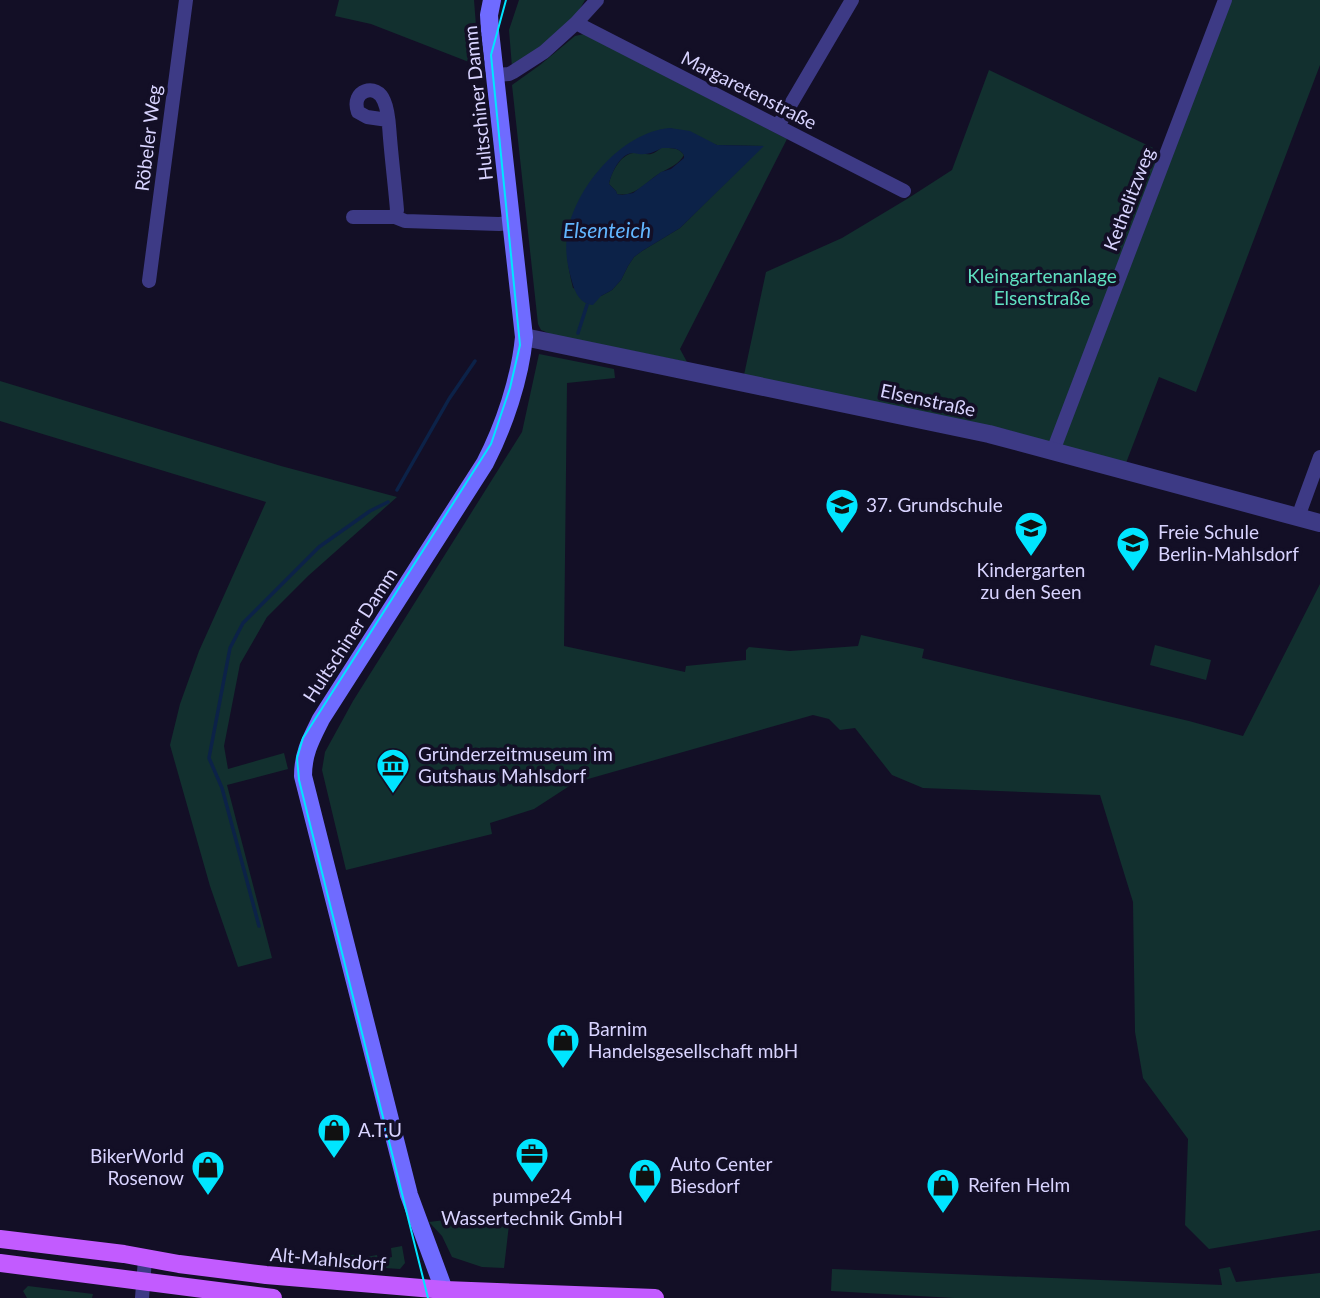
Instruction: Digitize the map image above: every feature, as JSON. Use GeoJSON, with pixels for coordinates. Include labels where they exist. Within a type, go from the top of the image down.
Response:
{"type":"FeatureCollection","features":[{"type":"Feature","properties":{"kind":"main road","name":"Hultschiner Damm"},"geometry":{"type":"LineString","coordinates":[[446,1294],[410,1195],[308,799],[303,760],[321,719],[485,463],[499,437],[519,366],[524,337],[489,15],[492,0]]}},
{"type":"Feature","properties":{"kind":"main road","name":"Alt-Mahlsdorf"},"geometry":{"type":"LineString","coordinates":[[0,1239],[266,1275],[446,1294],[655,1298]]}},
{"type":"Feature","properties":{"kind":"main road"},"geometry":{"type":"LineString","coordinates":[[0,1264],[142,1289],[273,1298]]}},
{"type":"Feature","properties":{"kind":"street","name":"Röbeler Weg"},"geometry":{"type":"LineString","coordinates":[[149,281],[186,0]]}},
{"type":"Feature","properties":{"kind":"street"},"geometry":{"type":"LineString","coordinates":[[496,75],[509,74],[520,69],[544,52],[597,0]]}},
{"type":"Feature","properties":{"kind":"street"},"geometry":{"type":"LineString","coordinates":[[778,126],[852,0]]}},
{"type":"Feature","properties":{"kind":"street","name":"Kethelitzweg"},"geometry":{"type":"LineString","coordinates":[[1053,451],[1225,0]]}},
{"type":"Feature","properties":{"kind":"street","name":"Margaretenstraße"},"geometry":{"type":"LineString","coordinates":[[576,23],[904,191]]}},
{"type":"Feature","properties":{"kind":"street"},"geometry":{"type":"LineString","coordinates":[[388,120],[396,217]]}},
{"type":"Feature","properties":{"kind":"street"},"geometry":{"type":"LineString","coordinates":[[353,217],[396,217],[405,221],[499,225],[511,223]]}},
{"type":"Feature","properties":{"kind":"street","name":"Elsenstraße"},"geometry":{"type":"LineString","coordinates":[[524,337],[989,434],[1320,523]]}},
{"type":"Feature","properties":{"kind":"street"},"geometry":{"type":"LineString","coordinates":[[1298,517],[1320,457]]}},
{"type":"Feature","properties":{"kind":"street"},"geometry":{"type":"LineString","coordinates":[[142,1289],[145,1259]]}},
{"type":"Feature","properties":{"kind":"green space"},"geometry":{"type":"Polygon","coordinates":[[[339,0],[474,0],[479,64],[371,24],[335,16],[339,0]]]}},
{"type":"Feature","properties":{"kind":"green space"},"geometry":{"type":"Polygon","coordinates":[[[519,0],[585,0],[573,21],[512,67],[509,30],[519,0]]]}},
{"type":"Feature","properties":{"kind":"green space","name":"Kleingartenanlage Elsenstraße"},"geometry":{"type":"Polygon","coordinates":[[[1228,0],[1320,0],[1320,65],[1196,392],[1159,377],[1126,463],[1049,444],[1008,430],[744,375],[766,272],[842,238],[952,170],[989,70],[1168,155],[1228,0]]]}},
{"type":"Feature","properties":{"kind":"green space"},"geometry":{"type":"Polygon","coordinates":[[[584,34],[787,139],[680,349],[687,362],[553,335],[541,330],[538,324],[512,85],[575,36],[584,34]],[[670,128],[600,170],[584,193],[569,231],[567,252],[573,288],[601,296],[612,290],[634,257],[680,228],[763,146],[717,145],[670,128]]]}},
{"type":"Feature","properties":{"kind":"green space"},"geometry":{"type":"Polygon","coordinates":[[[661,148],[677,149],[684,155],[677,163],[636,191],[617,194],[609,184],[620,161],[628,154],[651,154],[661,148]]]}},
{"type":"Feature","properties":{"kind":"green space"},"geometry":{"type":"Polygon","coordinates":[[[539,354],[614,369],[615,378],[567,383],[564,646],[685,672],[686,666],[746,660],[746,650],[749,647],[790,651],[858,646],[861,635],[924,649],[922,658],[1243,736],[1320,584],[1320,1230],[1209,1249],[1185,1225],[1188,1139],[1143,1078],[1135,1032],[1133,902],[1100,795],[923,788],[892,775],[855,728],[840,730],[829,719],[813,715],[574,783],[534,809],[490,823],[492,834],[346,870],[322,770],[325,752],[353,701],[522,432],[539,354]]]}},
{"type":"Feature","properties":{"kind":"green space"},"geometry":{"type":"Polygon","coordinates":[[[0,381],[281,466],[397,497],[308,576],[267,617],[240,664],[224,746],[228,769],[284,753],[288,769],[227,785],[272,958],[238,967],[210,886],[170,745],[180,704],[199,651],[266,502],[0,421],[0,381]]]}},
{"type":"Feature","properties":{"kind":"green space"},"geometry":{"type":"Polygon","coordinates":[[[1155,645],[1211,660],[1206,680],[1150,665],[1155,645]]]}},
{"type":"Feature","properties":{"kind":"green space"},"geometry":{"type":"Polygon","coordinates":[[[486,1215],[510,1216],[504,1268],[482,1267],[452,1257],[442,1236],[429,1222],[486,1215]]]}},
{"type":"Feature","properties":{"kind":"green space"},"geometry":{"type":"Polygon","coordinates":[[[402,1246],[405,1263],[400,1269],[340,1262],[344,1256],[354,1255],[355,1259],[377,1255],[378,1260],[392,1257],[391,1248],[402,1246]]]}},
{"type":"Feature","properties":{"kind":"green space"},"geometry":{"type":"Polygon","coordinates":[[[1230,1267],[1236,1282],[1320,1273],[1320,1298],[954,1298],[831,1291],[832,1269],[1222,1285],[1219,1269],[1230,1267]]]}},
{"type":"Feature","properties":{"kind":"green space"},"geometry":{"type":"Polygon","coordinates":[[[28,1286],[93,1294],[92,1298],[27,1298],[23,1291],[28,1286]]]}},
{"type":"Feature","properties":{"kind":"water","name":"Elsenteich"},"geometry":{"type":"Polygon","coordinates":[[[670,128],[690,131],[717,145],[764,146],[680,228],[634,257],[612,290],[601,296],[593,305],[588,304],[576,292],[568,267],[566,241],[571,217],[579,199],[603,166],[618,151],[652,132],[670,128]],[[662,148],[648,154],[628,154],[620,160],[609,184],[617,194],[633,193],[684,158],[680,151],[674,148],[662,148]]]}},
{"type":"Feature","properties":{"kind":"waterway"},"geometry":{"type":"LineString","coordinates":[[578,333],[587,305]]}},
{"type":"Feature","properties":{"kind":"waterway"},"geometry":{"type":"LineString","coordinates":[[397,490],[449,399],[475,361]]}},
{"type":"Feature","properties":{"kind":"waterway"},"geometry":{"type":"LineString","coordinates":[[259,926],[222,788],[209,758],[230,648],[243,623],[319,547],[370,511],[388,502]]}},
{"type":"Feature","properties":{"kind":"tram line"},"geometry":{"type":"LineString","coordinates":[[428,1298],[299,780],[297,758],[303,738],[491,444],[510,388],[520,345],[491,55],[506,0]]}},
{"type":"Feature","properties":{"kind":"place","name":"37. Grundschule"},"geometry":{"type":"Point","coordinates":[842,535]}},
{"type":"Feature","properties":{"kind":"place","name":"Kindergarten zu den Seen"},"geometry":{"type":"Point","coordinates":[1031,558]}},
{"type":"Feature","properties":{"kind":"place","name":"Freie Schule Berlin-Mahlsdorf"},"geometry":{"type":"Point","coordinates":[1133,573]}},
{"type":"Feature","properties":{"kind":"place","name":"Gründerzeitmuseum im Gutshaus Mahlsdorf"},"geometry":{"type":"Point","coordinates":[393,795]}},
{"type":"Feature","properties":{"kind":"place","name":"Barnim Handelsgesellschaft mbH"},"geometry":{"type":"Point","coordinates":[563,1070]}},
{"type":"Feature","properties":{"kind":"place","name":"A.T.U"},"geometry":{"type":"Point","coordinates":[334,1160]}},
{"type":"Feature","properties":{"kind":"place","name":"pumpe24 Wassertechnik GmbH"},"geometry":{"type":"Point","coordinates":[532,1184]}},
{"type":"Feature","properties":{"kind":"place","name":"BikerWorld Rosenow"},"geometry":{"type":"Point","coordinates":[208,1197]}},
{"type":"Feature","properties":{"kind":"place","name":"Auto Center Biesdorf"},"geometry":{"type":"Point","coordinates":[645,1205]}},
{"type":"Feature","properties":{"kind":"place","name":"Reifen Helm"},"geometry":{"type":"Point","coordinates":[943,1215]}}]}
